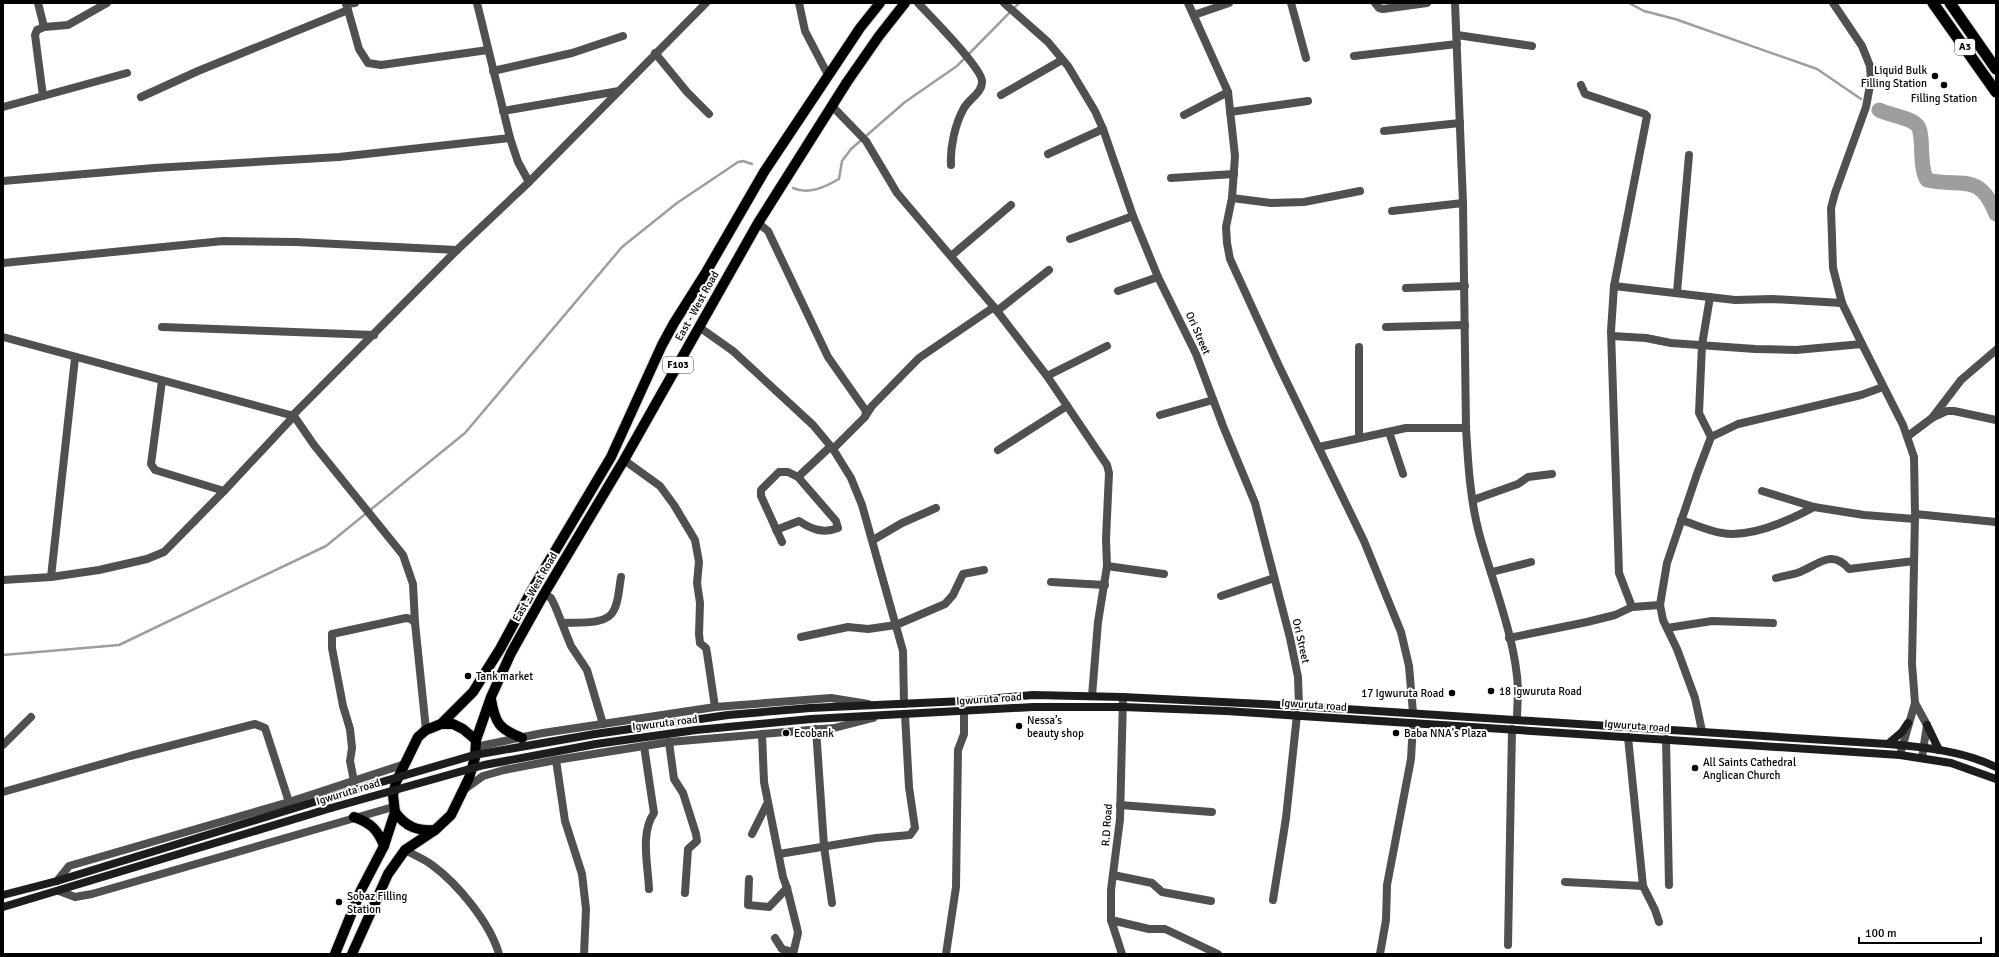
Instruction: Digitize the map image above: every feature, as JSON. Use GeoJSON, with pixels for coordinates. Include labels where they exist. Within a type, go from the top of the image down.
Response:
{"type":"FeatureCollection","features":[{"type":"Feature","properties":{"kind":"highway","name":"A3"},"geometry":{"type":"LineString","coordinates":[[1933,3],[1996,92]]}},
{"type":"Feature","properties":{"kind":"highway","name":"A3"},"geometry":{"type":"LineString","coordinates":[[1950,3],[1996,69]]}},
{"type":"Feature","properties":{"kind":"main road","name":"East - West Road"},"geometry":{"type":"LineString","coordinates":[[441,724],[472,692],[500,649],[611,456],[671,328],[705,274],[764,172],[860,28],[880,3]]}},
{"type":"Feature","properties":{"kind":"main road","name":"East - West Road"},"geometry":{"type":"LineString","coordinates":[[476,744],[491,697],[511,653],[544,594],[624,460],[758,223],[784,179],[832,106],[879,36],[905,3]]}},
{"type":"Feature","properties":{"kind":"main road"},"geometry":{"type":"LineString","coordinates":[[568,530],[580,534]]}},
{"type":"Feature","properties":{"kind":"main road","name":"Igwuruta road"},"geometry":{"type":"LineString","coordinates":[[3,895],[58,881],[474,755],[595,734],[728,715],[875,705],[1033,695],[1123,697],[1299,706],[1888,744],[1939,750],[1996,767]]}},
{"type":"Feature","properties":{"kind":"main road"},"geometry":{"type":"LineString","coordinates":[[491,697],[494,715],[498,724],[506,732],[522,738]]}},
{"type":"Feature","properties":{"kind":"main road","name":"Igwuruta road"},"geometry":{"type":"LineString","coordinates":[[3,907],[331,808],[484,765],[596,744],[696,730],[811,719],[876,717],[1033,707],[1123,707],[1297,715],[1900,755],[1950,763],[1996,779]]}},
{"type":"Feature","properties":{"kind":"main road"},"geometry":{"type":"LineString","coordinates":[[1888,744],[1902,732],[1908,723]]}},
{"type":"Feature","properties":{"kind":"main road"},"geometry":{"type":"LineString","coordinates":[[335,954],[361,890],[384,846],[394,809],[393,795],[402,765],[418,737],[426,730],[441,724],[453,724],[463,729],[476,744],[475,758],[465,788],[451,815],[435,830],[405,850],[388,874],[352,954]]}},
{"type":"Feature","properties":{"kind":"main road"},"geometry":{"type":"LineString","coordinates":[[1927,725],[1939,750]]}},
{"type":"Feature","properties":{"kind":"main road"},"geometry":{"type":"LineString","coordinates":[[394,809],[401,820],[410,827],[422,830],[435,830]]}},
{"type":"Feature","properties":{"kind":"main road"},"geometry":{"type":"LineString","coordinates":[[354,817],[374,827],[384,846]]}},
{"type":"Feature","properties":{"kind":"street"},"geometry":{"type":"LineString","coordinates":[[38,3],[44,27]]}},
{"type":"Feature","properties":{"kind":"street"},"geometry":{"type":"LineString","coordinates":[[43,96],[35,35],[39,28],[68,25],[107,3]]}},
{"type":"Feature","properties":{"kind":"street"},"geometry":{"type":"LineString","coordinates":[[477,3],[510,138],[518,162],[529,182]]}},
{"type":"Feature","properties":{"kind":"street"},"geometry":{"type":"LineString","coordinates":[[3,580],[51,577],[120,566],[158,555],[168,548],[224,491],[294,416],[294,414],[457,250],[529,182],[706,3]]}},
{"type":"Feature","properties":{"kind":"street"},"geometry":{"type":"LineString","coordinates":[[798,3],[805,31],[828,75]]}},
{"type":"Feature","properties":{"kind":"street"},"geometry":{"type":"LineString","coordinates":[[918,3],[971,62],[983,82],[981,88],[963,112],[950,152],[951,165]]}},
{"type":"Feature","properties":{"kind":"street"},"geometry":{"type":"LineString","coordinates":[[1188,3],[1228,92],[1234,139],[1232,198],[1226,227],[1230,259],[1278,366],[1364,541],[1401,632],[1410,666],[1413,713]]}},
{"type":"Feature","properties":{"kind":"street"},"geometry":{"type":"LineString","coordinates":[[1194,15],[1229,3]]}},
{"type":"Feature","properties":{"kind":"street"},"geometry":{"type":"LineString","coordinates":[[1291,3],[1306,58]]}},
{"type":"Feature","properties":{"kind":"street"},"geometry":{"type":"LineString","coordinates":[[1375,3],[1379,8],[1383,9],[1427,3]]}},
{"type":"Feature","properties":{"kind":"street"},"geometry":{"type":"LineString","coordinates":[[1455,3],[1463,203],[1466,428],[1473,500],[1479,532],[1492,572],[1515,664],[1518,689],[1517,719]]}},
{"type":"Feature","properties":{"kind":"street"},"geometry":{"type":"LineString","coordinates":[[1833,3],[1862,46],[1870,66],[1870,92],[1866,107],[1835,193],[1832,208],[1833,268],[1842,303],[1908,436],[1915,471],[1912,648],[1915,703],[1900,755]]}},
{"type":"Feature","properties":{"kind":"street"},"geometry":{"type":"LineString","coordinates":[[141,97],[349,5],[359,49],[364,60],[371,64],[381,65],[488,50]]}},
{"type":"Feature","properties":{"kind":"street","name":"Ori Street"},"geometry":{"type":"LineString","coordinates":[[1006,5],[1048,42],[1062,60],[1095,111],[1103,129],[1133,216],[1158,277],[1196,354],[1255,503],[1290,638],[1298,677],[1299,706]]}},
{"type":"Feature","properties":{"kind":"street"},"geometry":{"type":"LineString","coordinates":[[1456,35],[1532,46]]}},
{"type":"Feature","properties":{"kind":"street"},"geometry":{"type":"LineString","coordinates":[[493,71],[572,53],[623,36]]}},
{"type":"Feature","properties":{"kind":"street"},"geometry":{"type":"LineString","coordinates":[[1354,56],[1457,44]]}},
{"type":"Feature","properties":{"kind":"street"},"geometry":{"type":"LineString","coordinates":[[655,53],[687,92],[709,114]]}},
{"type":"Feature","properties":{"kind":"street"},"geometry":{"type":"LineString","coordinates":[[1001,95],[1062,60]]}},
{"type":"Feature","properties":{"kind":"street"},"geometry":{"type":"LineString","coordinates":[[3,107],[127,73]]}},
{"type":"Feature","properties":{"kind":"street"},"geometry":{"type":"LineString","coordinates":[[1581,85],[1585,94],[1645,114],[1647,116],[1614,286],[1612,336],[1614,452],[1619,573],[1632,607]]}},
{"type":"Feature","properties":{"kind":"street"},"geometry":{"type":"LineString","coordinates":[[503,111],[619,91]]}},
{"type":"Feature","properties":{"kind":"street"},"geometry":{"type":"LineString","coordinates":[[1184,115],[1228,92]]}},
{"type":"Feature","properties":{"kind":"street"},"geometry":{"type":"LineString","coordinates":[[1230,112],[1308,101]]}},
{"type":"Feature","properties":{"kind":"street"},"geometry":{"type":"LineString","coordinates":[[832,106],[866,141],[893,187],[996,309],[1047,376],[1107,465],[1109,473],[1106,539],[1107,566],[1098,622],[1092,696]]}},
{"type":"Feature","properties":{"kind":"street"},"geometry":{"type":"LineString","coordinates":[[1384,131],[1460,123]]}},
{"type":"Feature","properties":{"kind":"street"},"geometry":{"type":"LineString","coordinates":[[1048,154],[1103,129]]}},
{"type":"Feature","properties":{"kind":"street"},"geometry":{"type":"LineString","coordinates":[[3,181],[154,168],[339,157],[510,138]]}},
{"type":"Feature","properties":{"kind":"street"},"geometry":{"type":"LineString","coordinates":[[1677,292],[1689,155]]}},
{"type":"Feature","properties":{"kind":"street"},"geometry":{"type":"LineString","coordinates":[[1171,178],[1234,174]]}},
{"type":"Feature","properties":{"kind":"street"},"geometry":{"type":"LineString","coordinates":[[1232,198],[1271,202],[1304,202],[1360,191]]}},
{"type":"Feature","properties":{"kind":"street"},"geometry":{"type":"LineString","coordinates":[[1392,211],[1463,203]]}},
{"type":"Feature","properties":{"kind":"street"},"geometry":{"type":"LineString","coordinates":[[951,256],[1011,205]]}},
{"type":"Feature","properties":{"kind":"street"},"geometry":{"type":"LineString","coordinates":[[1070,239],[1133,216]]}},
{"type":"Feature","properties":{"kind":"street"},"geometry":{"type":"LineString","coordinates":[[758,223],[768,231],[828,357],[864,408],[866,415]]}},
{"type":"Feature","properties":{"kind":"street"},"geometry":{"type":"LineString","coordinates":[[3,263],[223,241],[296,242],[457,250]]}},
{"type":"Feature","properties":{"kind":"street"},"geometry":{"type":"LineString","coordinates":[[798,477],[832,448],[866,415],[872,406],[919,358],[996,309],[1049,270]]}},
{"type":"Feature","properties":{"kind":"street"},"geometry":{"type":"LineString","coordinates":[[1118,291],[1158,277]]}},
{"type":"Feature","properties":{"kind":"street"},"geometry":{"type":"LineString","coordinates":[[1406,288],[1465,286]]}},
{"type":"Feature","properties":{"kind":"street"},"geometry":{"type":"LineString","coordinates":[[1614,286],[1677,292],[1735,300],[1773,299],[1842,303]]}},
{"type":"Feature","properties":{"kind":"street"},"geometry":{"type":"LineString","coordinates":[[1710,297],[1702,345],[1699,413],[1711,437]]}},
{"type":"Feature","properties":{"kind":"street"},"geometry":{"type":"LineString","coordinates":[[1386,327],[1465,325]]}},
{"type":"Feature","properties":{"kind":"street"},"geometry":{"type":"LineString","coordinates":[[162,326],[374,335]]}},
{"type":"Feature","properties":{"kind":"street"},"geometry":{"type":"LineString","coordinates":[[699,327],[734,350],[813,425],[832,448],[856,492],[873,540],[903,651],[904,704]]}},
{"type":"Feature","properties":{"kind":"street"},"geometry":{"type":"LineString","coordinates":[[1612,336],[1646,338],[1671,343],[1755,350],[1796,350],[1862,344]]}},
{"type":"Feature","properties":{"kind":"street"},"geometry":{"type":"LineString","coordinates":[[3,337],[75,358],[294,416],[314,445],[403,555],[413,584],[414,623],[426,730]]}},
{"type":"Feature","properties":{"kind":"street"},"geometry":{"type":"LineString","coordinates":[[1047,376],[1107,346]]}},
{"type":"Feature","properties":{"kind":"street"},"geometry":{"type":"LineString","coordinates":[[1359,347],[1360,438]]}},
{"type":"Feature","properties":{"kind":"street"},"geometry":{"type":"LineString","coordinates":[[1932,418],[1961,380],[1996,350]]}},
{"type":"Feature","properties":{"kind":"street"},"geometry":{"type":"LineString","coordinates":[[51,577],[75,358]]}},
{"type":"Feature","properties":{"kind":"street"},"geometry":{"type":"LineString","coordinates":[[162,381],[151,464],[152,467],[155,470],[224,491]]}},
{"type":"Feature","properties":{"kind":"street"},"geometry":{"type":"LineString","coordinates":[[1702,731],[1695,698],[1677,649],[1663,620],[1660,605],[1663,577],[1681,520],[1711,437],[1738,424],[1861,395],[1883,388]]}},
{"type":"Feature","properties":{"kind":"street"},"geometry":{"type":"LineString","coordinates":[[1160,416],[1213,400]]}},
{"type":"Feature","properties":{"kind":"street"},"geometry":{"type":"LineString","coordinates":[[998,450],[1067,406]]}},
{"type":"Feature","properties":{"kind":"street"},"geometry":{"type":"LineString","coordinates":[[1908,436],[1932,418],[1947,411],[1954,411],[1996,420]]}},
{"type":"Feature","properties":{"kind":"street"},"geometry":{"type":"LineString","coordinates":[[1319,447],[1417,427],[1466,428]]}},
{"type":"Feature","properties":{"kind":"street"},"geometry":{"type":"LineString","coordinates":[[1389,432],[1403,474]]}},
{"type":"Feature","properties":{"kind":"street"},"geometry":{"type":"LineString","coordinates":[[624,460],[660,486],[674,505],[695,540],[699,562],[697,583],[700,603],[700,643],[706,648],[715,707]]}},
{"type":"Feature","properties":{"kind":"street"},"geometry":{"type":"LineString","coordinates":[[776,530],[799,521],[816,530],[838,528],[836,521],[798,477],[788,472],[779,472],[761,490],[760,496],[776,530],[782,542]]}},
{"type":"Feature","properties":{"kind":"street"},"geometry":{"type":"LineString","coordinates":[[1473,500],[1518,484],[1528,477],[1552,474]]}},
{"type":"Feature","properties":{"kind":"street"},"geometry":{"type":"LineString","coordinates":[[1762,491],[1814,507],[1864,516],[1915,516],[1996,522]]}},
{"type":"Feature","properties":{"kind":"street"},"geometry":{"type":"LineString","coordinates":[[1681,520],[1722,533],[1730,534],[1774,526],[1793,519],[1814,507]]}},
{"type":"Feature","properties":{"kind":"street"},"geometry":{"type":"LineString","coordinates":[[873,540],[902,523],[936,508]]}},
{"type":"Feature","properties":{"kind":"street"},"geometry":{"type":"LineString","coordinates":[[1776,578],[1800,572],[1825,560],[1833,558],[1844,563],[1849,569],[1914,561]]}},
{"type":"Feature","properties":{"kind":"street"},"geometry":{"type":"LineString","coordinates":[[1492,572],[1531,562]]}},
{"type":"Feature","properties":{"kind":"street"},"geometry":{"type":"LineString","coordinates":[[1107,566],[1164,574]]}},
{"type":"Feature","properties":{"kind":"street"},"geometry":{"type":"LineString","coordinates":[[801,637],[848,627],[868,629],[896,624],[945,604],[953,595],[963,574],[984,570]]}},
{"type":"Feature","properties":{"kind":"street"},"geometry":{"type":"LineString","coordinates":[[562,623],[608,618],[615,609],[621,577]]}},
{"type":"Feature","properties":{"kind":"street"},"geometry":{"type":"LineString","coordinates":[[1221,596],[1274,578]]}},
{"type":"Feature","properties":{"kind":"street"},"geometry":{"type":"LineString","coordinates":[[1051,582],[1105,585]]}},
{"type":"Feature","properties":{"kind":"street"},"geometry":{"type":"LineString","coordinates":[[544,594],[551,598],[571,646],[587,670],[603,724]]}},
{"type":"Feature","properties":{"kind":"street"},"geometry":{"type":"LineString","coordinates":[[1509,638],[1615,615],[1632,607],[1660,605]]}},
{"type":"Feature","properties":{"kind":"street"},"geometry":{"type":"LineString","coordinates":[[354,780],[350,761],[352,748],[350,729],[343,706],[331,637],[335,633],[402,619],[411,619],[414,623]]}},
{"type":"Feature","properties":{"kind":"street"},"geometry":{"type":"LineString","coordinates":[[1667,628],[1712,621],[1773,623]]}},
{"type":"Feature","properties":{"kind":"street","name":"R.D Road"},"geometry":{"type":"LineString","coordinates":[[1122,954],[1111,920],[1111,896],[1120,805],[1123,697]]}},
{"type":"Feature","properties":{"kind":"street"},"geometry":{"type":"LineString","coordinates":[[476,744],[715,707],[831,698],[875,705]]}},
{"type":"Feature","properties":{"kind":"street"},"geometry":{"type":"LineString","coordinates":[[1915,703],[1927,725],[1922,758]]}},
{"type":"Feature","properties":{"kind":"street"},"geometry":{"type":"LineString","coordinates":[[946,954],[956,887],[958,750],[964,734],[964,712]]}},
{"type":"Feature","properties":{"kind":"street"},"geometry":{"type":"LineString","coordinates":[[779,854],[876,838],[910,835],[915,828],[909,787],[905,715]]}},
{"type":"Feature","properties":{"kind":"street"},"geometry":{"type":"LineString","coordinates":[[1273,900],[1286,818],[1297,715]]}},
{"type":"Feature","properties":{"kind":"street"},"geometry":{"type":"LineString","coordinates":[[3,745],[31,717]]}},
{"type":"Feature","properties":{"kind":"street"},"geometry":{"type":"LineString","coordinates":[[465,788],[483,776],[504,770],[556,760],[669,742],[834,728],[876,717]]}},
{"type":"Feature","properties":{"kind":"street"},"geometry":{"type":"LineString","coordinates":[[1380,954],[1386,920],[1387,885],[1412,759],[1413,723]]}},
{"type":"Feature","properties":{"kind":"street"},"geometry":{"type":"LineString","coordinates":[[3,792],[130,756],[256,724],[265,728],[289,802]]}},
{"type":"Feature","properties":{"kind":"street"},"geometry":{"type":"LineString","coordinates":[[816,729],[824,846],[832,903]]}},
{"type":"Feature","properties":{"kind":"street"},"geometry":{"type":"LineString","coordinates":[[1508,945],[1512,729]]}},
{"type":"Feature","properties":{"kind":"street"},"geometry":{"type":"LineString","coordinates":[[762,734],[764,782],[767,804],[783,877],[788,888],[798,934],[793,953],[782,949],[775,938]]}},
{"type":"Feature","properties":{"kind":"street"},"geometry":{"type":"LineString","coordinates":[[1628,737],[1643,886],[1655,910],[1659,922]]}},
{"type":"Feature","properties":{"kind":"street"},"geometry":{"type":"LineString","coordinates":[[1666,739],[1669,885]]}},
{"type":"Feature","properties":{"kind":"street"},"geometry":{"type":"LineString","coordinates":[[669,742],[674,779],[683,793],[697,841],[688,849],[685,893]]}},
{"type":"Feature","properties":{"kind":"street"},"geometry":{"type":"LineString","coordinates":[[644,746],[654,813],[648,822],[646,832],[649,888]]}},
{"type":"Feature","properties":{"kind":"street"},"geometry":{"type":"LineString","coordinates":[[556,760],[565,821],[582,874],[586,909],[584,954]]}},
{"type":"Feature","properties":{"kind":"street"},"geometry":{"type":"LineString","coordinates":[[58,881],[69,866],[289,802],[402,765]]}},
{"type":"Feature","properties":{"kind":"street"},"geometry":{"type":"LineString","coordinates":[[752,834],[767,804]]}},
{"type":"Feature","properties":{"kind":"street"},"geometry":{"type":"LineString","coordinates":[[1120,805],[1212,812]]}},
{"type":"Feature","properties":{"kind":"street"},"geometry":{"type":"LineString","coordinates":[[59,891],[75,897],[92,894],[354,817],[394,809]]}},
{"type":"Feature","properties":{"kind":"street"},"geometry":{"type":"LineString","coordinates":[[405,850],[432,865],[462,894],[476,910],[496,943],[499,954]]}},
{"type":"Feature","properties":{"kind":"street"},"geometry":{"type":"LineString","coordinates":[[1113,875],[1152,883],[1162,892],[1211,901]]}},
{"type":"Feature","properties":{"kind":"street"},"geometry":{"type":"LineString","coordinates":[[749,879],[748,906],[769,906],[788,888]]}},
{"type":"Feature","properties":{"kind":"street"},"geometry":{"type":"LineString","coordinates":[[1565,882],[1643,886]]}},
{"type":"Feature","properties":{"kind":"street"},"geometry":{"type":"LineString","coordinates":[[1111,920],[1150,929],[1165,929],[1218,954]]}},
{"type":"Feature","properties":{"kind":"waterway"},"geometry":{"type":"LineString","coordinates":[[793,188],[805,191],[817,189],[839,179],[842,161],[851,149],[905,102],[957,66],[1019,3]]}},
{"type":"Feature","properties":{"kind":"waterway"},"geometry":{"type":"LineString","coordinates":[[1629,3],[1644,11],[1675,19],[1817,69],[1861,99]]}},
{"type":"Feature","properties":{"kind":"waterway"},"geometry":{"type":"LineString","coordinates":[[1879,110],[1904,118],[1917,125],[1921,135],[1924,174],[1927,180],[1976,186],[1990,201],[1996,214]]}},
{"type":"Feature","properties":{"kind":"waterway"},"geometry":{"type":"LineString","coordinates":[[3,655],[119,645],[326,546],[465,433],[622,247],[677,203],[738,162],[743,161],[752,164]]}},
{"type":"Feature","properties":{"kind":"place","name":"Liquid Bulk Filling Station"},"geometry":{"type":"Point","coordinates":[1935,76]}},
{"type":"Feature","properties":{"kind":"place","name":"Filling Station"},"geometry":{"type":"Point","coordinates":[1944,85]}},
{"type":"Feature","properties":{"kind":"place","name":"Tank market"},"geometry":{"type":"Point","coordinates":[468,676]}},
{"type":"Feature","properties":{"kind":"place","name":"18 Igwuruta Road"},"geometry":{"type":"Point","coordinates":[1491,691]}},
{"type":"Feature","properties":{"kind":"place","name":"17 Igwuruta Road"},"geometry":{"type":"Point","coordinates":[1452,693]}},
{"type":"Feature","properties":{"kind":"place","name":"Nessa’s beauty shop"},"geometry":{"type":"Point","coordinates":[1019,726]}},
{"type":"Feature","properties":{"kind":"place","name":"Ecobank"},"geometry":{"type":"Point","coordinates":[786,733]}},
{"type":"Feature","properties":{"kind":"place","name":"Baba NNA's Plaza"},"geometry":{"type":"Point","coordinates":[1396,733]}},
{"type":"Feature","properties":{"kind":"place","name":"All Saints Cathedral Anglican Church"},"geometry":{"type":"Point","coordinates":[1695,768]}},
{"type":"Feature","properties":{"kind":"place","name":"Sobaz Filling Station"},"geometry":{"type":"Point","coordinates":[339,902]}}]}
